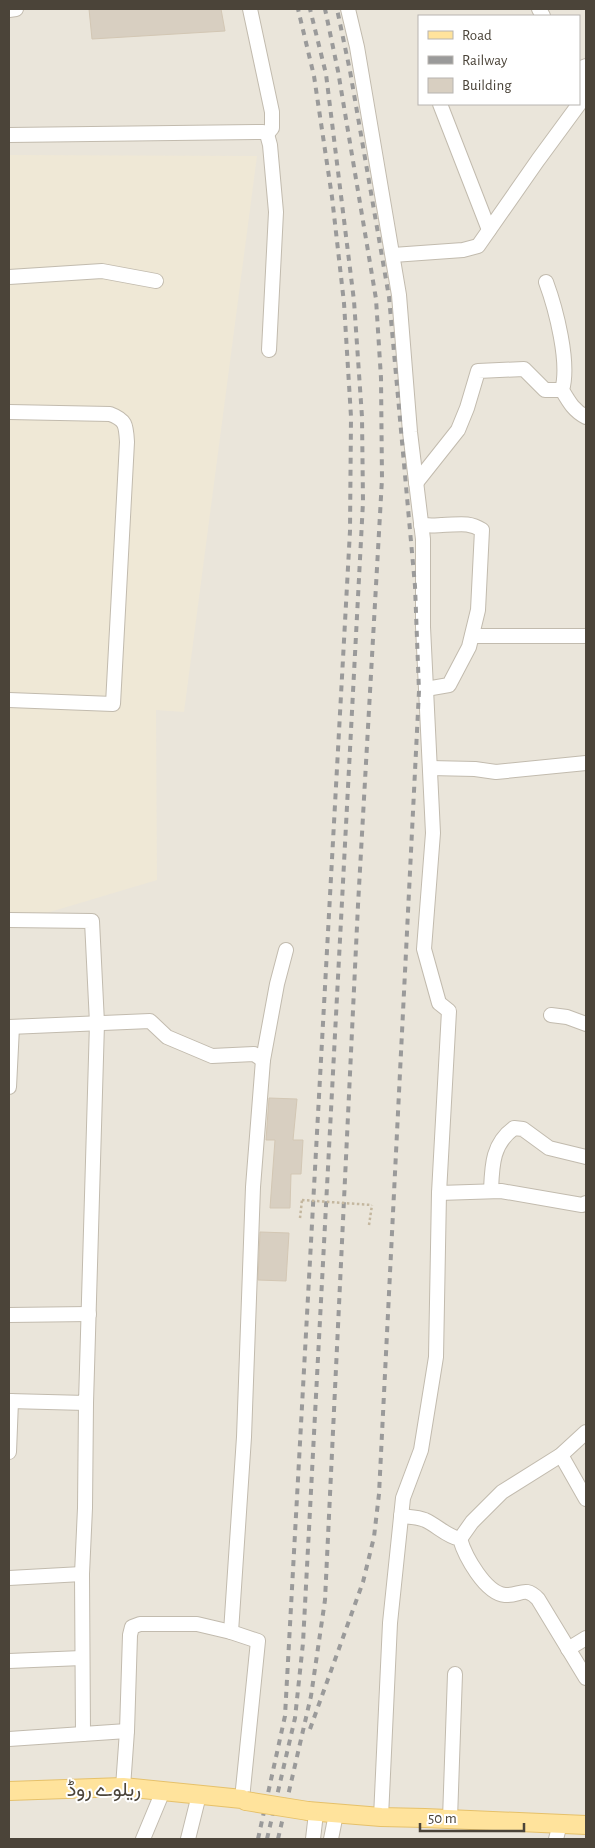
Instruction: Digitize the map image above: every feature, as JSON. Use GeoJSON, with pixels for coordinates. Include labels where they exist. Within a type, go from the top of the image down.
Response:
{"type":"FeatureCollection","features":[{"type":"Feature","properties":{"kind":"main road","name":"ریلوے روڈ"},"geometry":{"type":"LineString","coordinates":[[9,1791],[123,1788],[244,1800],[312,1812],[381,1818],[450,1819],[558,1831],[586,1825]]}},
{"type":"Feature","properties":{"kind":"street"},"geometry":{"type":"LineString","coordinates":[[9,10],[16,9]]}},
{"type":"Feature","properties":{"kind":"street"},"geometry":{"type":"LineString","coordinates":[[250,9],[272,112],[272,128],[267,134]]}},
{"type":"Feature","properties":{"kind":"street"},"geometry":{"type":"LineString","coordinates":[[348,9],[357,47],[399,295],[410,432],[423,539],[423,627],[433,832],[424,949],[439,1003],[449,1011],[439,1193],[436,1357],[421,1450],[403,1498],[390,1624],[381,1818]]}},
{"type":"Feature","properties":{"kind":"street"},"geometry":{"type":"LineString","coordinates":[[580,78],[586,90],[585,96],[580,103]]}},
{"type":"Feature","properties":{"kind":"street"},"geometry":{"type":"LineString","coordinates":[[440,105],[490,230]]}},
{"type":"Feature","properties":{"kind":"street"},"geometry":{"type":"LineString","coordinates":[[393,255],[469,249],[478,246],[578,105]]}},
{"type":"Feature","properties":{"kind":"street"},"geometry":{"type":"LineString","coordinates":[[9,135],[263,132],[267,134]]}},
{"type":"Feature","properties":{"kind":"street"},"geometry":{"type":"LineString","coordinates":[[267,134],[270,145],[276,212],[269,350]]}},
{"type":"Feature","properties":{"kind":"street"},"geometry":{"type":"LineString","coordinates":[[9,277],[102,271],[156,281]]}},
{"type":"Feature","properties":{"kind":"street"},"geometry":{"type":"LineString","coordinates":[[546,282],[552,298],[564,362],[565,381],[562,390],[570,404],[579,414],[586,417]]}},
{"type":"Feature","properties":{"kind":"street"},"geometry":{"type":"LineString","coordinates":[[416,484],[458,430],[468,408],[478,371],[524,369],[545,390],[562,390]]}},
{"type":"Feature","properties":{"kind":"street"},"geometry":{"type":"LineString","coordinates":[[9,412],[110,414],[119,418],[126,426],[127,442],[113,704],[9,700]]}},
{"type":"Feature","properties":{"kind":"street"},"geometry":{"type":"LineString","coordinates":[[421,525],[459,523],[474,525],[482,530],[478,610],[470,647],[449,685],[426,689]]}},
{"type":"Feature","properties":{"kind":"street"},"geometry":{"type":"LineString","coordinates":[[472,636],[586,637]]}},
{"type":"Feature","properties":{"kind":"street"},"geometry":{"type":"LineString","coordinates":[[430,768],[475,769],[496,772],[586,763]]}},
{"type":"Feature","properties":{"kind":"street"},"geometry":{"type":"LineString","coordinates":[[9,920],[92,921],[97,1024],[82,1574],[83,1734]]}},
{"type":"Feature","properties":{"kind":"street"},"geometry":{"type":"LineString","coordinates":[[231,1632],[244,1438],[253,1187],[262,1060],[277,984],[286,950]]}},
{"type":"Feature","properties":{"kind":"street"},"geometry":{"type":"LineString","coordinates":[[552,1015],[567,1017],[586,1024]]}},
{"type":"Feature","properties":{"kind":"street"},"geometry":{"type":"LineString","coordinates":[[9,1087],[10,1027],[150,1021],[167,1037],[212,1056],[254,1054],[262,1060]]}},
{"type":"Feature","properties":{"kind":"street"},"geometry":{"type":"LineString","coordinates":[[491,1191],[494,1152],[501,1140],[514,1128],[523,1129],[549,1148],[586,1157]]}},
{"type":"Feature","properties":{"kind":"street"},"geometry":{"type":"LineString","coordinates":[[439,1193],[501,1191],[582,1204],[586,1203]]}},
{"type":"Feature","properties":{"kind":"street"},"geometry":{"type":"LineString","coordinates":[[9,1315],[89,1314]]}},
{"type":"Feature","properties":{"kind":"street"},"geometry":{"type":"LineString","coordinates":[[9,1452],[10,1401],[86,1403]]}},
{"type":"Feature","properties":{"kind":"street"},"geometry":{"type":"LineString","coordinates":[[460,1539],[472,1522],[502,1492],[561,1455],[586,1432]]}},
{"type":"Feature","properties":{"kind":"street"},"geometry":{"type":"LineString","coordinates":[[561,1455],[586,1499]]}},
{"type":"Feature","properties":{"kind":"street"},"geometry":{"type":"LineString","coordinates":[[401,1516],[423,1519],[450,1537],[460,1539]]}},
{"type":"Feature","properties":{"kind":"street"},"geometry":{"type":"LineString","coordinates":[[460,1539],[470,1561],[488,1585],[497,1592],[505,1595],[526,1591],[532,1593],[538,1599],[586,1678]]}},
{"type":"Feature","properties":{"kind":"street"},"geometry":{"type":"LineString","coordinates":[[9,1578],[82,1574]]}},
{"type":"Feature","properties":{"kind":"street"},"geometry":{"type":"LineString","coordinates":[[123,1788],[130,1635],[132,1627],[140,1624],[197,1624],[258,1641],[244,1800]]}},
{"type":"Feature","properties":{"kind":"street"},"geometry":{"type":"LineString","coordinates":[[568,1649],[586,1638]]}},
{"type":"Feature","properties":{"kind":"street"},"geometry":{"type":"LineString","coordinates":[[9,1661],[82,1658]]}},
{"type":"Feature","properties":{"kind":"street"},"geometry":{"type":"LineString","coordinates":[[450,1819],[455,1674]]}},
{"type":"Feature","properties":{"kind":"street"},"geometry":{"type":"LineString","coordinates":[[9,1739],[127,1732]]}},
{"type":"Feature","properties":{"kind":"street"},"geometry":{"type":"LineString","coordinates":[[144,1839],[163,1791]]}},
{"type":"Feature","properties":{"kind":"street"},"geometry":{"type":"LineString","coordinates":[[188,1839],[199,1795]]}},
{"type":"Feature","properties":{"kind":"street"},"geometry":{"type":"LineString","coordinates":[[312,1812],[312,1839]]}},
{"type":"Feature","properties":{"kind":"street"},"geometry":{"type":"LineString","coordinates":[[331,1839],[336,1814]]}},
{"type":"Feature","properties":{"kind":"path"},"geometry":{"type":"LineString","coordinates":[[300,1218],[302,1200],[372,1205],[369,1225]]}},
{"type":"Feature","properties":{"kind":"shaded area"},"geometry":{"type":"Polygon","coordinates":[[[9,9],[586,9],[586,1839],[9,1839],[9,9]]]}},
{"type":"Feature","properties":{"kind":"shaded area"},"geometry":{"type":"Polygon","coordinates":[[[9,155],[257,156],[184,712],[156,710],[157,880],[23,920],[9,920],[9,155]]]}},
{"type":"Feature","properties":{"kind":"building"},"geometry":{"type":"Polygon","coordinates":[[[89,9],[221,9],[225,31],[92,39],[89,9]]]}},
{"type":"Feature","properties":{"kind":"building"},"geometry":{"type":"Polygon","coordinates":[[[269,1098],[297,1099],[293,1140],[303,1140],[301,1174],[291,1174],[290,1208],[270,1208],[275,1140],[266,1140],[269,1098]]]}},
{"type":"Feature","properties":{"kind":"building"},"geometry":{"type":"Polygon","coordinates":[[[260,1232],[289,1233],[286,1281],[258,1280],[260,1232]]]}},
{"type":"Feature","properties":{"kind":"railway"},"geometry":{"type":"LineString","coordinates":[[258,1839],[285,1716],[350,531],[351,417],[344,303],[332,197],[314,76],[298,9]]}},
{"type":"Feature","properties":{"kind":"railway"},"geometry":{"type":"LineString","coordinates":[[267,1839],[295,1718],[303,1643],[363,502],[362,417],[354,301],[326,74],[310,9]]}},
{"type":"Feature","properties":{"kind":"railway"},"geometry":{"type":"LineString","coordinates":[[278,1839],[311,1696],[325,1600],[358,905],[382,479],[381,378],[376,299],[338,71],[325,9]]}},
{"type":"Feature","properties":{"kind":"railway"},"geometry":{"type":"LineString","coordinates":[[310,1729],[363,1582],[374,1537],[379,1494],[419,691],[415,586],[389,297],[350,71],[337,9]]}}]}
